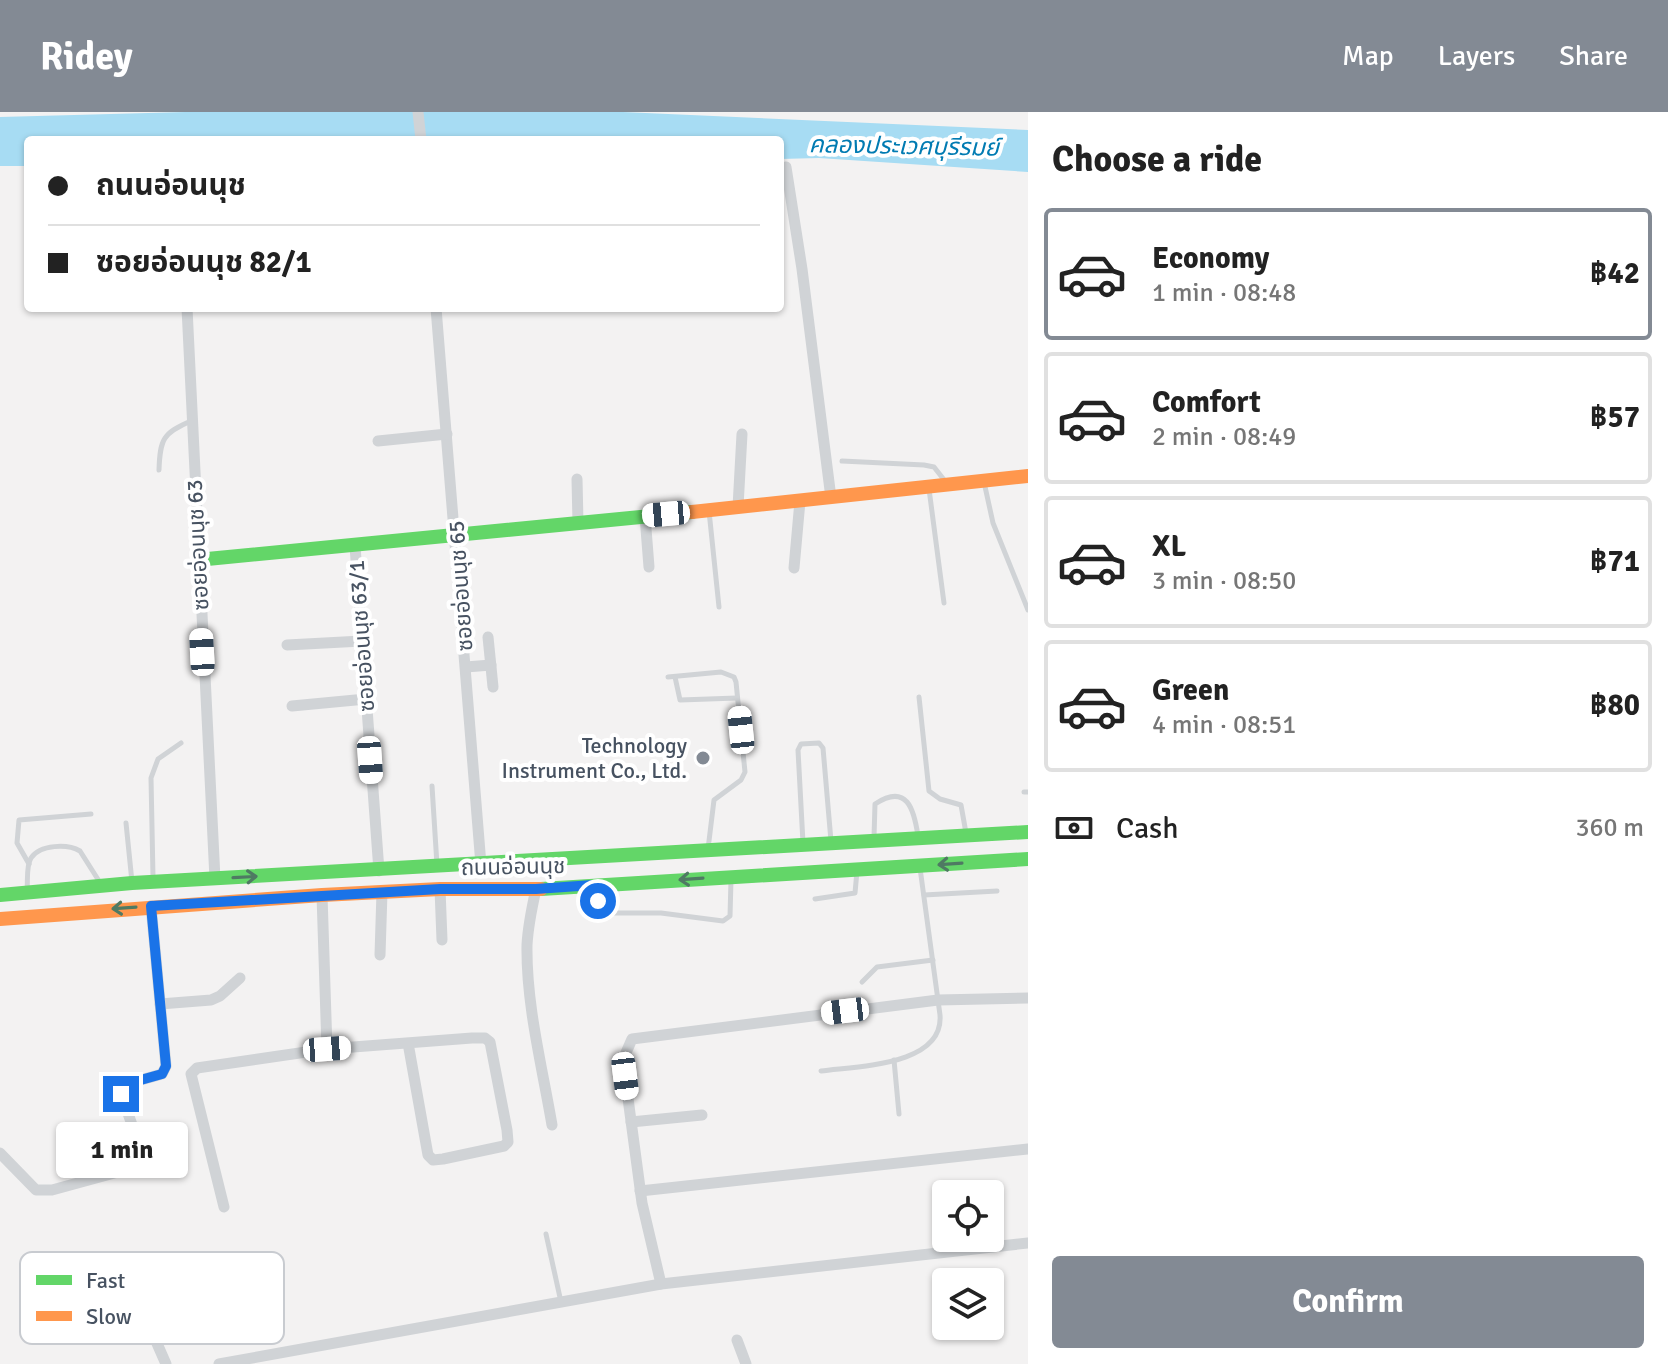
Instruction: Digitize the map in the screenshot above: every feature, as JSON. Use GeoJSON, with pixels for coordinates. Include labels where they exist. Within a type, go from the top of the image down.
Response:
{"type":"FeatureCollection","features":[{"type":"Feature","properties":{"kind":"main road"},"geometry":{"type":"LineString","coordinates":[[197,560],[1028,476]]}},
{"type":"Feature","properties":{"kind":"main road","name":"ถนนอ่อนนุช"},"geometry":{"type":"LineString","coordinates":[[0,895],[132,883],[1028,832]]}},
{"type":"Feature","properties":{"kind":"main road"},"geometry":{"type":"LineString","coordinates":[[766,846],[767,874]]}},
{"type":"Feature","properties":{"kind":"main road","name":"ถนนอ่อนนุช"},"geometry":{"type":"LineString","coordinates":[[0,919],[322,895],[440,889],[536,889],[1028,859]]}},
{"type":"Feature","properties":{"kind":"main road"},"geometry":{"type":"LineString","coordinates":[[481,865],[483,889]]}},
{"type":"Feature","properties":{"kind":"street"},"geometry":{"type":"LineString","coordinates":[[418,112],[421,136]]}},
{"type":"Feature","properties":{"kind":"street"},"geometry":{"type":"LineString","coordinates":[[786,167],[831,498]]}},
{"type":"Feature","properties":{"kind":"street","name":"ซอยอ่อนนุช 63"},"geometry":{"type":"LineString","coordinates":[[187,312],[215,879]]}},
{"type":"Feature","properties":{"kind":"street","name":"ซอยอ่อนนุช 65"},"geometry":{"type":"LineString","coordinates":[[436,312],[481,865]]}},
{"type":"Feature","properties":{"kind":"street"},"geometry":{"type":"LineString","coordinates":[[378,441],[447,434]]}},
{"type":"Feature","properties":{"kind":"street"},"geometry":{"type":"LineString","coordinates":[[738,507],[742,434]]}},
{"type":"Feature","properties":{"kind":"street"},"geometry":{"type":"LineString","coordinates":[[577,479],[578,523]]}},
{"type":"Feature","properties":{"kind":"street"},"geometry":{"type":"LineString","coordinates":[[794,568],[800,501]]}},
{"type":"Feature","properties":{"kind":"street"},"geometry":{"type":"LineString","coordinates":[[645,516],[649,567]]}},
{"type":"Feature","properties":{"kind":"street","name":"ซอยอ่อนนุช 63/1"},"geometry":{"type":"LineString","coordinates":[[355,546],[379,871]]}},
{"type":"Feature","properties":{"kind":"street"},"geometry":{"type":"LineString","coordinates":[[488,637],[493,687]]}},
{"type":"Feature","properties":{"kind":"street"},"geometry":{"type":"LineString","coordinates":[[287,645],[362,641]]}},
{"type":"Feature","properties":{"kind":"street"},"geometry":{"type":"LineString","coordinates":[[466,667],[491,665]]}},
{"type":"Feature","properties":{"kind":"street"},"geometry":{"type":"LineString","coordinates":[[292,706],[366,699]]}},
{"type":"Feature","properties":{"kind":"street"},"geometry":{"type":"LineString","coordinates":[[440,889],[442,940]]}},
{"type":"Feature","properties":{"kind":"street"},"geometry":{"type":"LineString","coordinates":[[536,889],[529,922],[527,960],[552,1125]]}},
{"type":"Feature","properties":{"kind":"street"},"geometry":{"type":"LineString","coordinates":[[380,955],[382,892]]}},
{"type":"Feature","properties":{"kind":"street"},"geometry":{"type":"LineString","coordinates":[[322,895],[327,1049]]}},
{"type":"Feature","properties":{"kind":"street"},"geometry":{"type":"LineString","coordinates":[[0,1153],[36,1190],[52,1190],[129,1169],[139,1157],[140,1147],[121,1094],[130,1083],[162,1074],[166,1066],[151,906]]}},
{"type":"Feature","properties":{"kind":"street"},"geometry":{"type":"LineString","coordinates":[[160,1004],[211,1000],[240,978]]}},
{"type":"Feature","properties":{"kind":"street"},"geometry":{"type":"LineString","coordinates":[[661,1284],[640,1191],[631,1122],[625,1055],[632,1039],[659,1033],[938,1000],[1028,998]]}},
{"type":"Feature","properties":{"kind":"street"},"geometry":{"type":"LineString","coordinates":[[224,1207],[191,1074],[197,1068],[327,1049],[472,1038],[485,1038],[490,1042],[507,1130],[508,1142],[504,1146],[443,1159],[433,1160],[428,1155],[408,1043]]}},
{"type":"Feature","properties":{"kind":"street"},"geometry":{"type":"LineString","coordinates":[[631,1122],[702,1115]]}},
{"type":"Feature","properties":{"kind":"street"},"geometry":{"type":"LineString","coordinates":[[640,1191],[1028,1149]]}},
{"type":"Feature","properties":{"kind":"street"},"geometry":{"type":"LineString","coordinates":[[219,1364],[661,1284],[1028,1243]]}},
{"type":"Feature","properties":{"kind":"street"},"geometry":{"type":"LineString","coordinates":[[737,1340],[746,1364]]}},
{"type":"Feature","properties":{"kind":"street"},"geometry":{"type":"LineString","coordinates":[[157,1344],[166,1364]]}},
{"type":"Feature","properties":{"kind":"lane"},"geometry":{"type":"LineString","coordinates":[[159,470],[164,438],[170,430],[192,420]]}},
{"type":"Feature","properties":{"kind":"lane"},"geometry":{"type":"LineString","coordinates":[[842,461],[934,467],[948,485]]}},
{"type":"Feature","properties":{"kind":"lane"},"geometry":{"type":"LineString","coordinates":[[984,481],[993,523],[1028,610]]}},
{"type":"Feature","properties":{"kind":"lane"},"geometry":{"type":"LineString","coordinates":[[929,487],[944,603]]}},
{"type":"Feature","properties":{"kind":"lane"},"geometry":{"type":"LineString","coordinates":[[709,510],[719,607]]}},
{"type":"Feature","properties":{"kind":"lane"},"geometry":{"type":"LineString","coordinates":[[708,850],[714,800],[741,780],[745,772],[737,698],[734,677],[728,673],[672,677],[680,700],[737,698]]}},
{"type":"Feature","properties":{"kind":"lane"},"geometry":{"type":"LineString","coordinates":[[919,697],[929,791],[940,799],[961,805],[967,836]]}},
{"type":"Feature","properties":{"kind":"lane"},"geometry":{"type":"LineString","coordinates":[[153,882],[151,778],[158,759],[181,743]]}},
{"type":"Feature","properties":{"kind":"lane"},"geometry":{"type":"LineString","coordinates":[[803,844],[798,750],[801,744],[819,743],[823,748],[831,843]]}},
{"type":"Feature","properties":{"kind":"lane"},"geometry":{"type":"LineString","coordinates":[[432,786],[437,867]]}},
{"type":"Feature","properties":{"kind":"lane"},"geometry":{"type":"LineString","coordinates":[[874,842],[872,812],[875,804],[893,796],[904,799],[915,811],[919,839]]}},
{"type":"Feature","properties":{"kind":"lane"},"geometry":{"type":"LineString","coordinates":[[29,864],[17,843],[19,820],[91,814]]}},
{"type":"Feature","properties":{"kind":"lane"},"geometry":{"type":"LineString","coordinates":[[126,823],[132,883]]}},
{"type":"Feature","properties":{"kind":"lane"},"geometry":{"type":"LineString","coordinates":[[27,891],[29,864],[38,851],[49,848],[75,848],[89,861],[103,885]]}},
{"type":"Feature","properties":{"kind":"lane"},"geometry":{"type":"LineString","coordinates":[[821,1071],[894,1060],[920,1052],[933,1041],[941,1026],[920,866]]}},
{"type":"Feature","properties":{"kind":"lane"},"geometry":{"type":"LineString","coordinates":[[815,899],[855,893],[857,869]]}},
{"type":"Feature","properties":{"kind":"lane"},"geometry":{"type":"LineString","coordinates":[[593,885],[604,913],[661,913],[723,921],[730,916],[732,908],[731,876]]}},
{"type":"Feature","properties":{"kind":"lane"},"geometry":{"type":"LineString","coordinates":[[924,895],[997,891]]}},
{"type":"Feature","properties":{"kind":"lane"},"geometry":{"type":"LineString","coordinates":[[862,982],[877,967],[933,960]]}},
{"type":"Feature","properties":{"kind":"lane"},"geometry":{"type":"LineString","coordinates":[[894,1060],[899,1114]]}},
{"type":"Feature","properties":{"kind":"lane"},"geometry":{"type":"LineString","coordinates":[[546,1234],[561,1302]]}},
{"type":"Feature","properties":{"kind":"water","name":"คลองประเวศบุรีรมย์"},"geometry":{"type":"Polygon","coordinates":[[[185,112],[623,112],[1028,130],[1028,172],[819,158],[784,159],[784,136],[24,136],[24,166],[0,166],[0,117],[185,112]]]}},
{"type":"Feature","properties":{"kind":"traffic: fast"},"geometry":{"type":"LineString","coordinates":[[197,560],[692,512]]}},
{"type":"Feature","properties":{"kind":"traffic: fast"},"geometry":{"type":"LineString","coordinates":[[0,895],[132,883],[1028,832]]}},
{"type":"Feature","properties":{"kind":"traffic: fast"},"geometry":{"type":"LineString","coordinates":[[541,889],[1028,859]]}},
{"type":"Feature","properties":{"kind":"traffic: slow"},"geometry":{"type":"LineString","coordinates":[[692,512],[1028,476]]}},
{"type":"Feature","properties":{"kind":"traffic: slow"},"geometry":{"type":"LineString","coordinates":[[0,919],[322,895],[440,889],[541,889]]}},
{"type":"Feature","properties":{"kind":"place","name":"Technology Instrument Co., Ltd."},"geometry":{"type":"Point","coordinates":[703,758]}},
{"type":"Feature","properties":{"kind":"route"},"geometry":{"type":"LineString","coordinates":[[121,1094],[130,1083],[162,1074],[166,1066],[151,906],[440,889],[536,889],[593,885],[598,901]]}}]}
